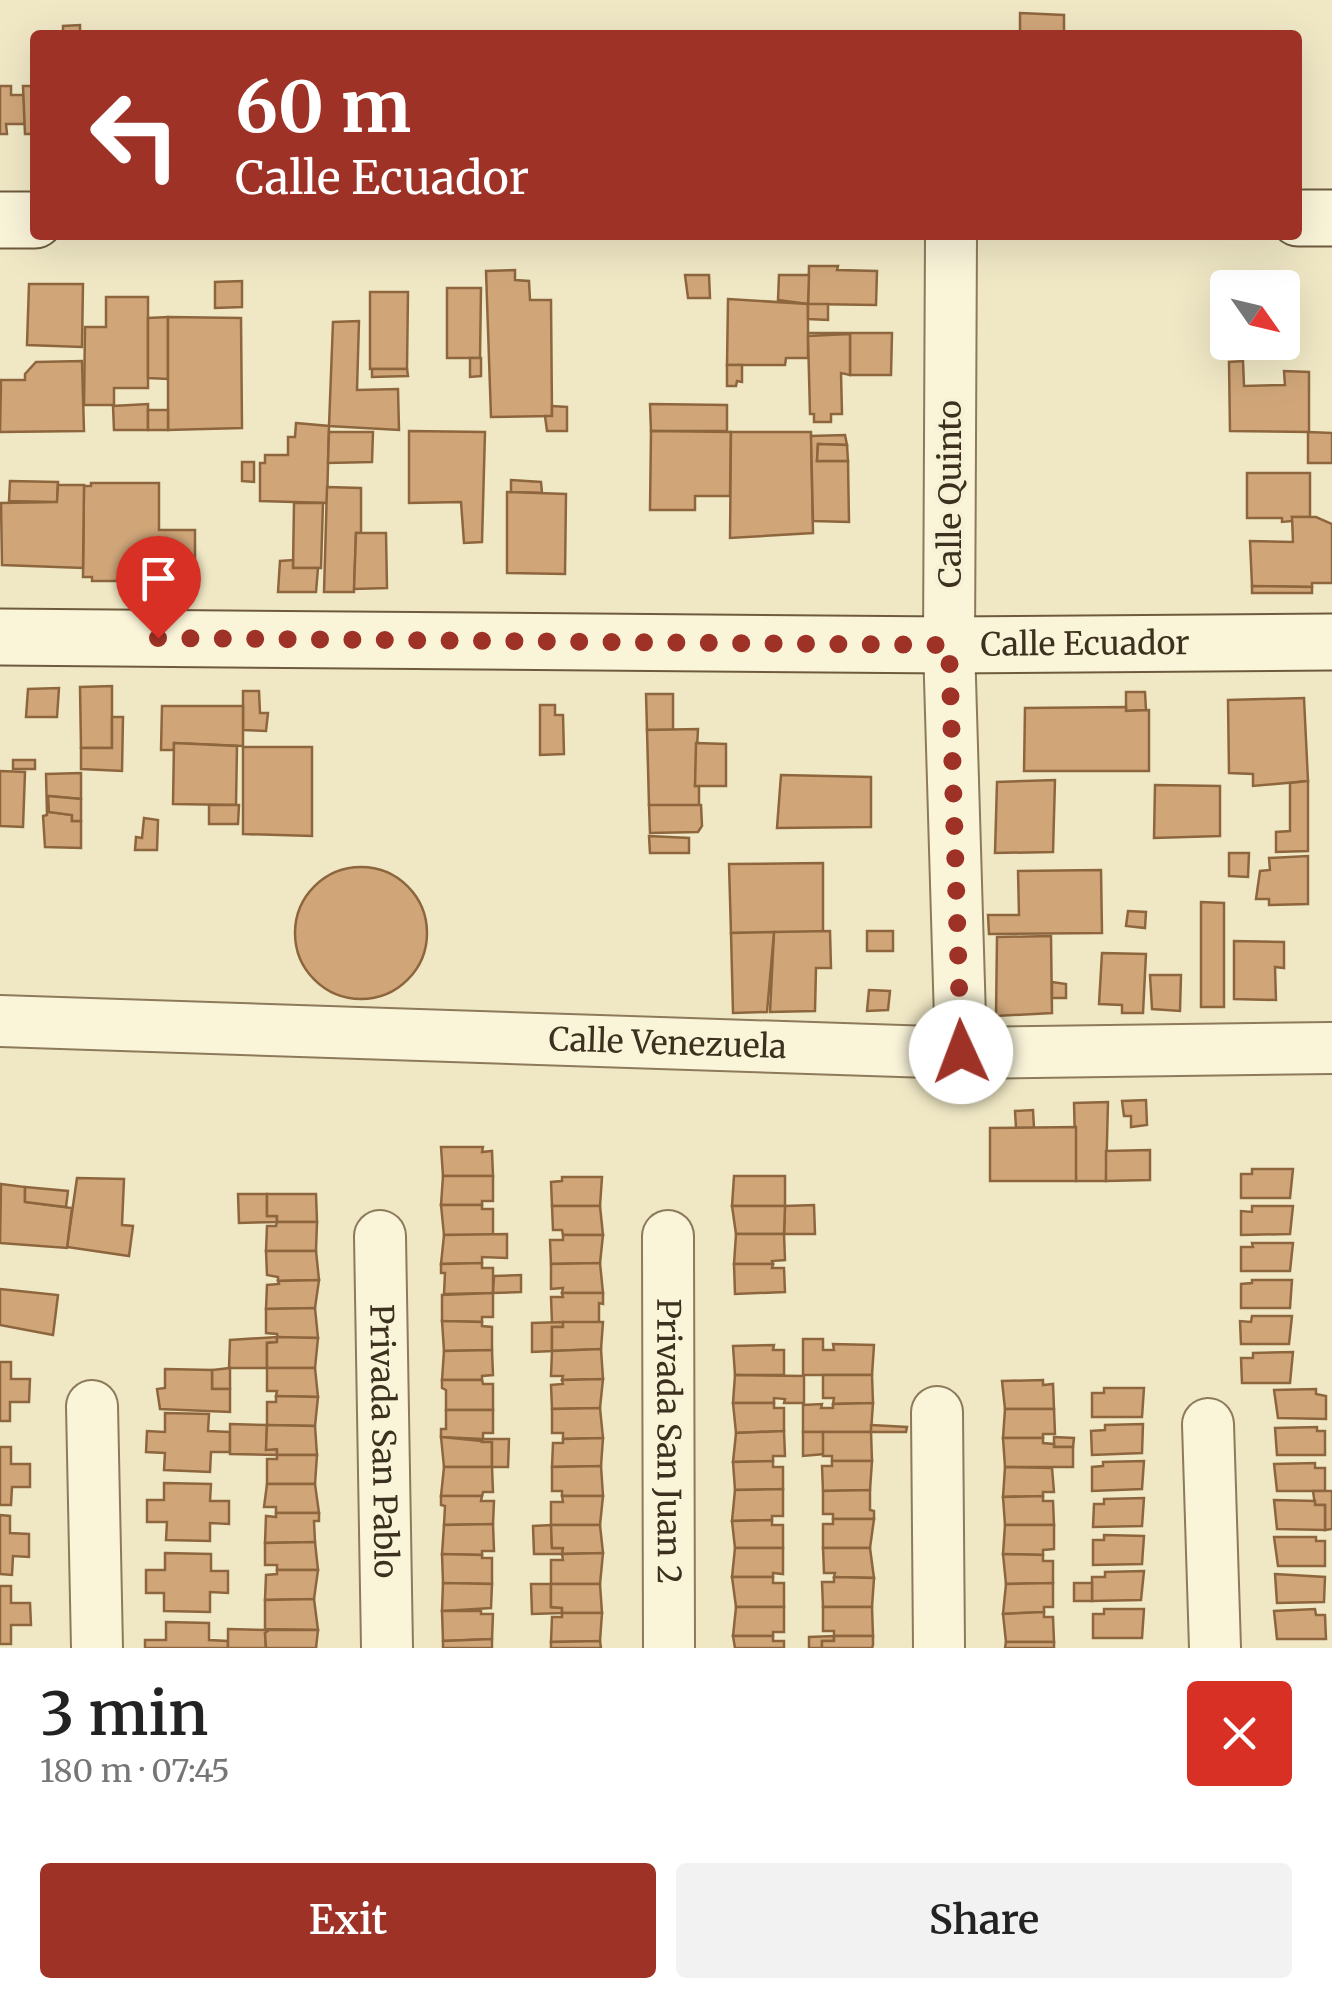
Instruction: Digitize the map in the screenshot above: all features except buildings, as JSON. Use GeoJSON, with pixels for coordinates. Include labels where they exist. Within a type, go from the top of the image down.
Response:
{"type":"FeatureCollection","features":[{"type":"Feature","properties":{"kind":"street"},"geometry":{"type":"LineString","coordinates":[[1302,218],[1332,218]]}},
{"type":"Feature","properties":{"kind":"street"},"geometry":{"type":"LineString","coordinates":[[0,220],[30,220]]}},
{"type":"Feature","properties":{"kind":"street","name":"Calle Quinto"},"geometry":{"type":"LineString","coordinates":[[950,240],[949,645],[961,1052]]}},
{"type":"Feature","properties":{"kind":"street","name":"Calle Ecuador"},"geometry":{"type":"LineString","coordinates":[[0,637],[949,645],[1332,642]]}},
{"type":"Feature","properties":{"kind":"street","name":"Calle Venezuela"},"geometry":{"type":"LineString","coordinates":[[0,1021],[961,1052],[1332,1048]]}},
{"type":"Feature","properties":{"kind":"street","name":"Privada San Pablo"},"geometry":{"type":"LineString","coordinates":[[380,1236],[387,1648]]}},
{"type":"Feature","properties":{"kind":"street","name":"Privada San Juan 2"},"geometry":{"type":"LineString","coordinates":[[668,1236],[670,1648]]}},
{"type":"Feature","properties":{"kind":"street"},"geometry":{"type":"LineString","coordinates":[[92,1406],[97,1648]]}},
{"type":"Feature","properties":{"kind":"street"},"geometry":{"type":"LineString","coordinates":[[938,1412],[939,1648]]}},
{"type":"Feature","properties":{"kind":"street"},"geometry":{"type":"LineString","coordinates":[[1208,1424],[1215,1648]]}},
{"type":"Feature","properties":{"kind":"route"},"geometry":{"type":"LineString","coordinates":[[158,638],[949,645],[961,1052]]}}]}
